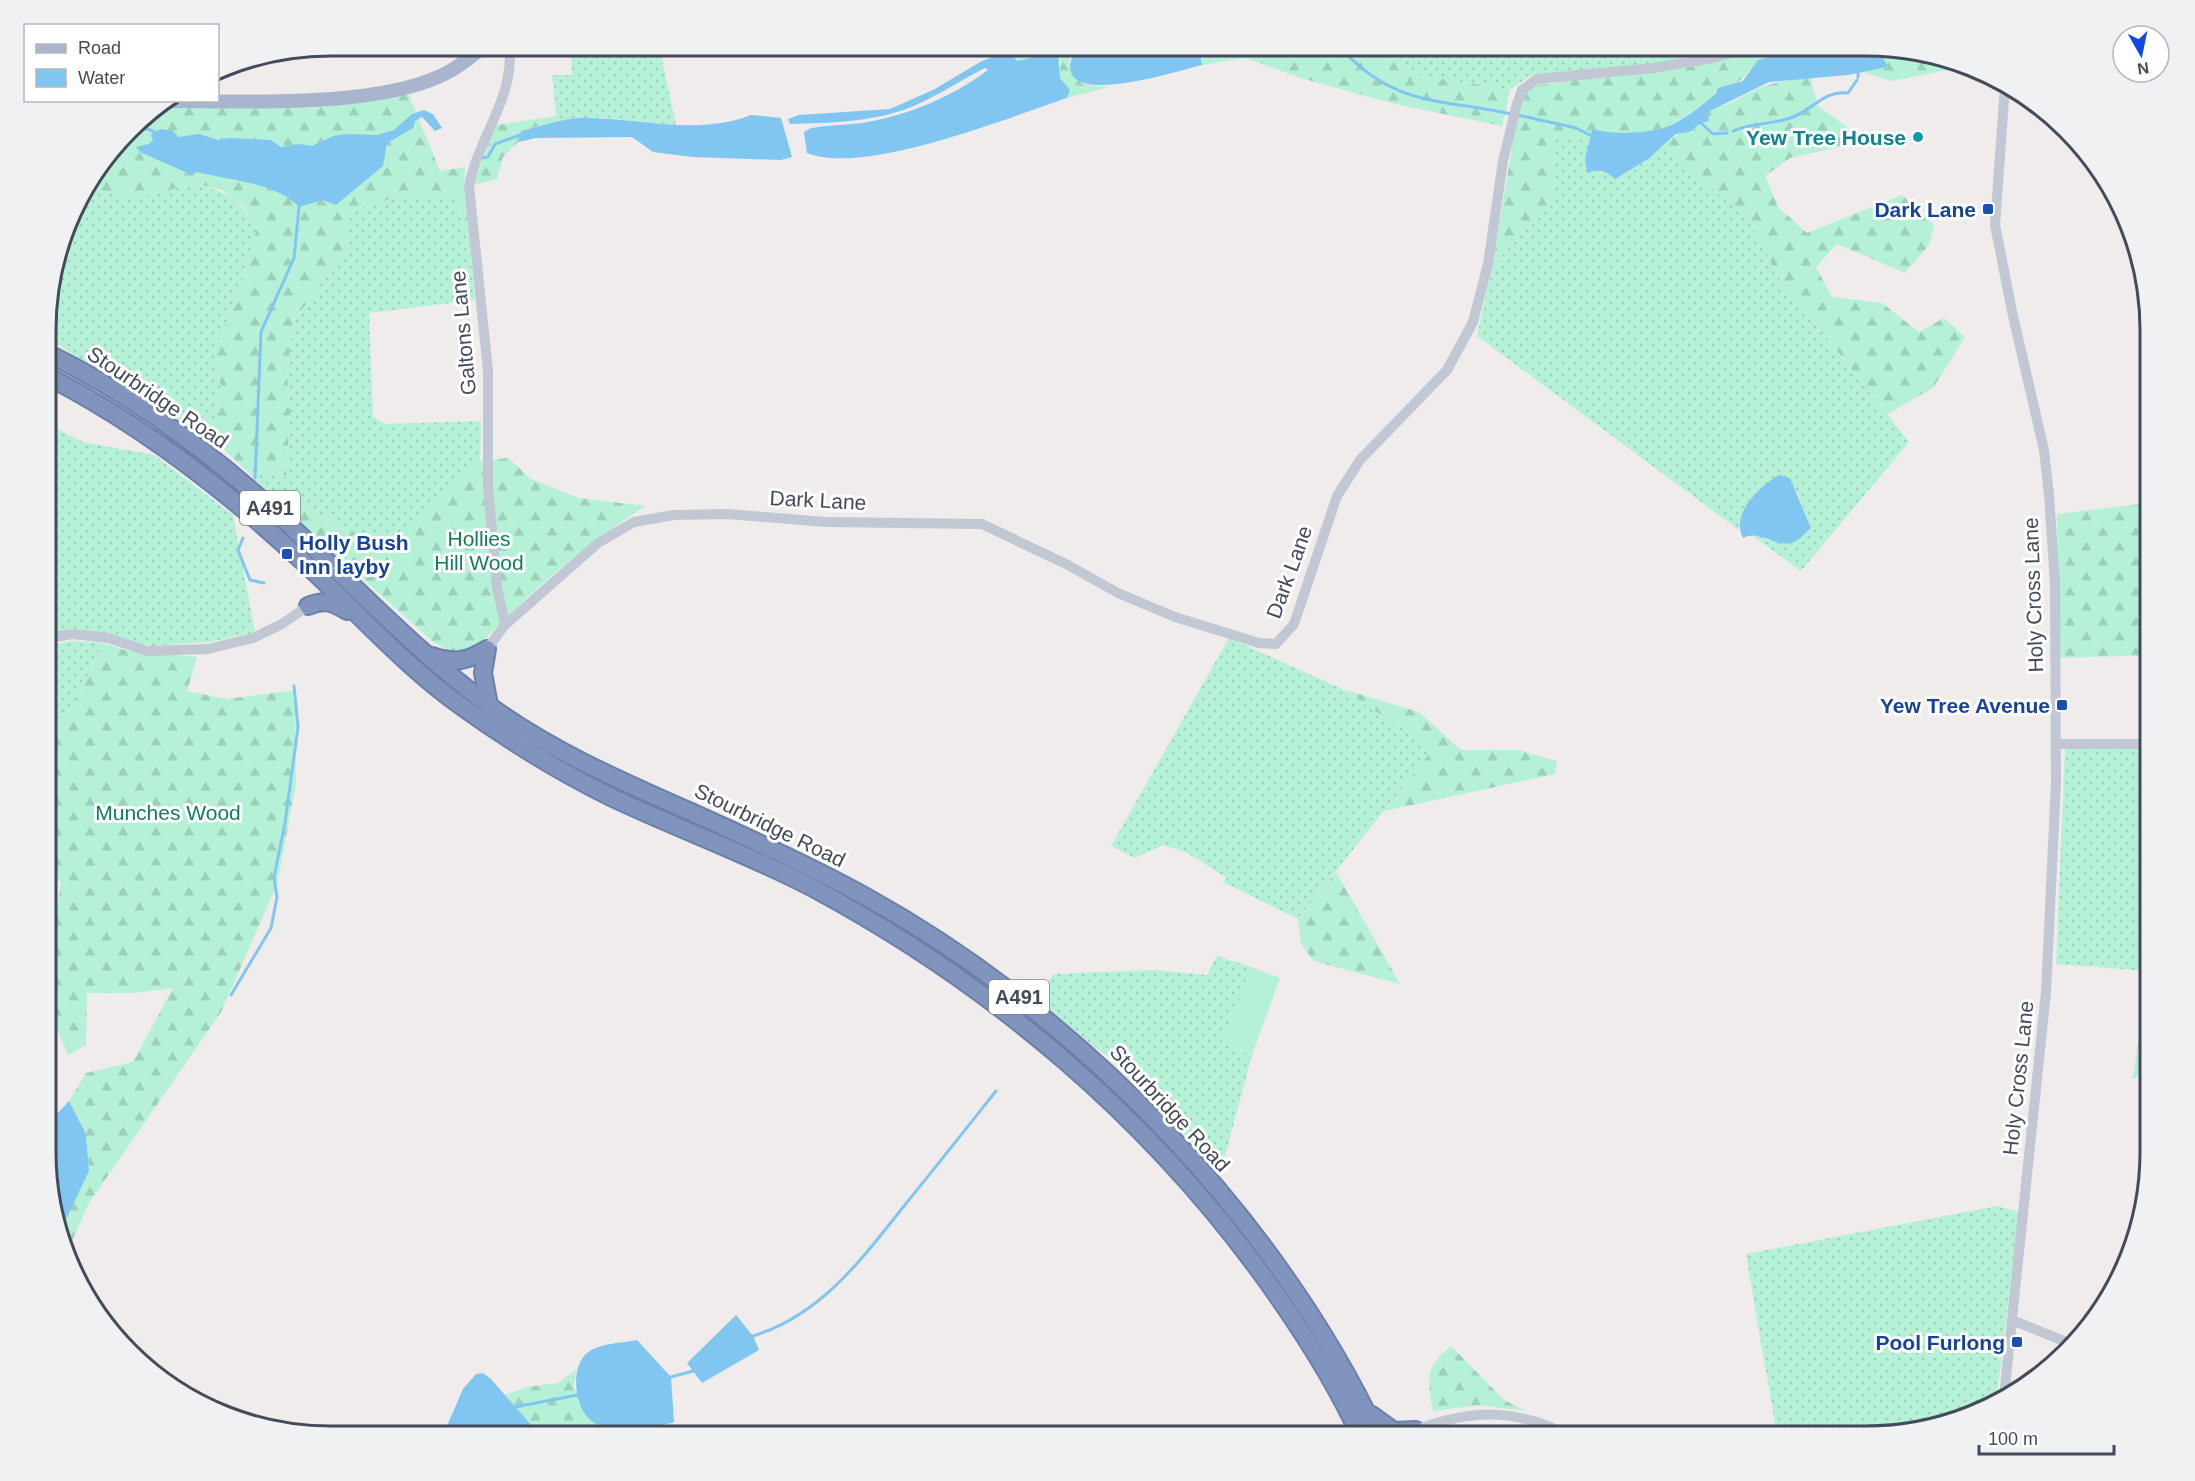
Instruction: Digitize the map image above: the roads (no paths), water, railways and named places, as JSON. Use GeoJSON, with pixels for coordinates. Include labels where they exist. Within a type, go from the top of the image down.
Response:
{"type":"FeatureCollection","features":[{"type":"Feature","properties":{"kind":"highway","name":"Stourbridge Road"},"geometry":{"type":"LineString","coordinates":[[56,357],[160,420],[201,448],[282,518],[423,653],[489,705],[563,753],[743,835],[867,897],[938,940],[1031,1007],[1094,1060],[1170,1135],[1238,1216],[1335,1351],[1373,1426]]}},
{"type":"Feature","properties":{"kind":"highway","name":"Stourbridge Road"},"geometry":{"type":"LineString","coordinates":[[56,381],[152,438],[176,455],[310,569],[436,687],[539,757],[610,796],[816,890],[948,970],[1019,1021],[1122,1113],[1221,1220],[1298,1326],[1327,1373],[1355,1426]]}},
{"type":"Feature","properties":{"kind":"highway"},"geometry":{"type":"LineString","coordinates":[[310,569],[312,581],[308,606],[323,601],[331,602],[359,617]]}},
{"type":"Feature","properties":{"kind":"highway"},"geometry":{"type":"LineString","coordinates":[[423,653],[459,662],[472,658],[487,649]]}},
{"type":"Feature","properties":{"kind":"highway"},"geometry":{"type":"LineString","coordinates":[[487,649],[483,673],[489,705]]}},
{"type":"Feature","properties":{"kind":"highway"},"geometry":{"type":"LineString","coordinates":[[1365,1408],[1388,1426]]}},
{"type":"Feature","properties":{"kind":"main road"},"geometry":{"type":"LineString","coordinates":[[219,101],[278,102],[354,96],[405,88],[451,71],[471,56]]}},
{"type":"Feature","properties":{"kind":"street","name":"Galtons Lane"},"geometry":{"type":"LineString","coordinates":[[505,625],[497,587],[488,486],[488,371],[469,186],[473,163],[506,91],[508,56]]}},
{"type":"Feature","properties":{"kind":"street","name":"Dark Lane"},"geometry":{"type":"LineString","coordinates":[[487,649],[505,625],[598,543],[634,522],[674,515],[727,514],[825,522],[982,524],[1068,565],[1118,593],[1175,617],[1259,643],[1276,644],[1294,624],[1337,496],[1360,460],[1447,370],[1473,322],[1488,264],[1503,160],[1522,90],[1536,79],[1654,68],[1720,56]]}},
{"type":"Feature","properties":{"kind":"street","name":"Holy Cross Lane"},"geometry":{"type":"LineString","coordinates":[[2005,94],[1995,225],[2044,450],[2055,584],[2055,744],[2046,992],[2005,1387]]}},
{"type":"Feature","properties":{"kind":"street"},"geometry":{"type":"LineString","coordinates":[[56,637],[73,634],[96,637],[148,651],[208,649],[253,638],[282,624],[308,606]]}},
{"type":"Feature","properties":{"kind":"street"},"geometry":{"type":"LineString","coordinates":[[2055,744],[2140,744]]}},
{"type":"Feature","properties":{"kind":"street"},"geometry":{"type":"LineString","coordinates":[[2012,1320],[2064,1340]]}},
{"type":"Feature","properties":{"kind":"street"},"geometry":{"type":"LineString","coordinates":[[1427,1426],[1480,1413],[1526,1419],[1544,1426]]}},
{"type":"Feature","properties":{"kind":"water"},"geometry":{"type":"Polygon","coordinates":[[[995,56],[1022,56],[1014,58],[1017,61],[1038,56],[1058,56],[1060,78],[1070,90],[1067,98],[936,142],[863,157],[832,158],[807,153],[804,132],[811,128],[862,123],[896,116],[944,97],[988,70],[985,68],[926,100],[892,113],[849,121],[819,123],[790,124],[788,119],[799,115],[890,109],[935,89],[980,62],[995,56]]]}},
{"type":"Feature","properties":{"kind":"water"},"geometry":{"type":"Polygon","coordinates":[[[1074,56],[1200,56],[1202,65],[1141,80],[1092,85],[1076,79],[1070,67],[1074,56]]]}},
{"type":"Feature","properties":{"kind":"water"},"geometry":{"type":"Polygon","coordinates":[[[1773,56],[1882,56],[1888,67],[1848,75],[1769,82],[1708,112],[1709,121],[1701,123],[1689,132],[1676,134],[1648,159],[1615,179],[1602,171],[1587,173],[1585,160],[1592,129],[1633,132],[1656,130],[1674,124],[1716,94],[1718,88],[1743,81],[1758,60],[1773,56]]]}},
{"type":"Feature","properties":{"kind":"water"},"geometry":{"type":"Polygon","coordinates":[[[424,110],[433,114],[442,128],[435,131],[422,117],[415,121],[413,128],[387,143],[383,166],[336,205],[323,200],[299,207],[290,199],[265,187],[197,172],[192,175],[140,152],[136,147],[149,144],[153,140],[151,134],[161,129],[173,131],[178,137],[199,134],[218,140],[229,138],[271,140],[281,147],[299,144],[312,146],[333,136],[377,135],[394,130],[412,114],[424,110]]]}},
{"type":"Feature","properties":{"kind":"water"},"geometry":{"type":"Polygon","coordinates":[[[751,115],[781,118],[792,157],[781,160],[692,157],[653,152],[632,137],[536,138],[518,142],[521,131],[576,118],[692,125],[731,121],[751,115]]]}},
{"type":"Feature","properties":{"kind":"water"},"geometry":{"type":"Polygon","coordinates":[[[1779,475],[1790,478],[1811,528],[1798,540],[1789,543],[1756,536],[1743,538],[1740,520],[1744,510],[1756,493],[1779,475]]]}},
{"type":"Feature","properties":{"kind":"water"},"geometry":{"type":"Polygon","coordinates":[[[69,1101],[86,1134],[89,1171],[65,1222],[56,1169],[56,1115],[69,1101]]]}},
{"type":"Feature","properties":{"kind":"water"},"geometry":{"type":"Polygon","coordinates":[[[736,1315],[753,1336],[759,1350],[702,1383],[687,1363],[736,1315]]]}},
{"type":"Feature","properties":{"kind":"water"},"geometry":{"type":"Polygon","coordinates":[[[637,1340],[671,1377],[674,1422],[659,1426],[607,1426],[599,1425],[584,1413],[577,1392],[577,1370],[587,1353],[611,1344],[637,1340]]]}},
{"type":"Feature","properties":{"kind":"water"},"geometry":{"type":"Polygon","coordinates":[[[483,1373],[491,1379],[532,1426],[447,1426],[463,1389],[476,1374],[483,1373]]]}},
{"type":"Feature","properties":{"kind":"waterway"},"geometry":{"type":"LineString","coordinates":[[1349,56],[1378,80],[1397,90],[1417,97],[1511,114]]}},
{"type":"Feature","properties":{"kind":"waterway"},"geometry":{"type":"LineString","coordinates":[[1733,131],[1793,117],[1832,94],[1848,93],[1857,80]]}},
{"type":"Feature","properties":{"kind":"waterway"},"geometry":{"type":"LineString","coordinates":[[1518,115],[1576,128],[1590,135]]}},
{"type":"Feature","properties":{"kind":"waterway"},"geometry":{"type":"LineString","coordinates":[[1701,123],[1713,134],[1727,133]]}},
{"type":"Feature","properties":{"kind":"waterway"},"geometry":{"type":"LineString","coordinates":[[144,128],[155,132]]}},
{"type":"Feature","properties":{"kind":"waterway"},"geometry":{"type":"LineString","coordinates":[[481,158],[488,157],[495,144],[520,135]]}},
{"type":"Feature","properties":{"kind":"waterway"},"geometry":{"type":"LineString","coordinates":[[255,478],[261,332],[294,258],[299,207]]}},
{"type":"Feature","properties":{"kind":"waterway"},"geometry":{"type":"LineString","coordinates":[[243,538],[238,550],[250,580],[264,583]]}},
{"type":"Feature","properties":{"kind":"waterway"},"geometry":{"type":"LineString","coordinates":[[231,995],[271,928],[277,897],[274,877],[285,823],[298,727],[294,686]]}},
{"type":"Feature","properties":{"kind":"waterway"},"geometry":{"type":"LineString","coordinates":[[753,1336],[777,1327],[799,1314],[838,1283],[872,1246],[996,1091]]}},
{"type":"Feature","properties":{"kind":"waterway"},"geometry":{"type":"LineString","coordinates":[[671,1377],[693,1371]]}},
{"type":"Feature","properties":{"kind":"waterway"},"geometry":{"type":"LineString","coordinates":[[515,1407],[578,1395]]}},
{"type":"Feature","properties":{"kind":"place","name":"Yew Tree House"},"geometry":{"type":"Point","coordinates":[1918,137]}},
{"type":"Feature","properties":{"kind":"place","name":"Dark Lane"},"geometry":{"type":"Point","coordinates":[1988,209]}},
{"type":"Feature","properties":{"kind":"place","name":"Holly Bush Inn layby"},"geometry":{"type":"Point","coordinates":[287,554]}},
{"type":"Feature","properties":{"kind":"place","name":"Yew Tree Avenue"},"geometry":{"type":"Point","coordinates":[2062,705]}},
{"type":"Feature","properties":{"kind":"place","name":"Pool Furlong"},"geometry":{"type":"Point","coordinates":[2017,1342]}},
{"type":"Feature","properties":{"kind":"park label","name":"Hollies Hill Wood"},"geometry":{"type":"Point","coordinates":[479,550]}},
{"type":"Feature","properties":{"kind":"park label","name":"Munches Wood"},"geometry":{"type":"Point","coordinates":[168,812]}}]}
